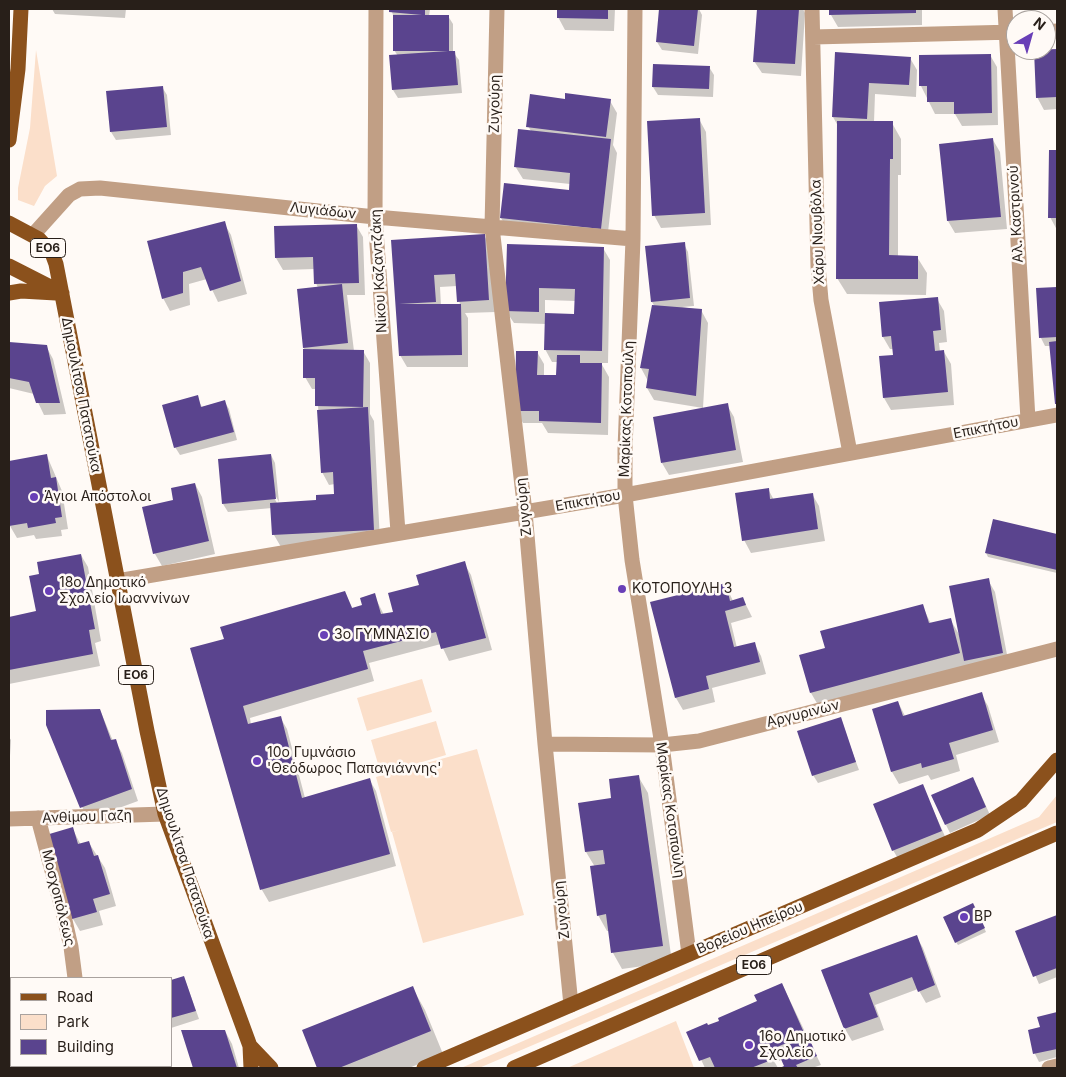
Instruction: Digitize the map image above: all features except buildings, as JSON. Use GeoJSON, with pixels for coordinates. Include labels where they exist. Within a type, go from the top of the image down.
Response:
{"type":"FeatureCollection","features":[{"type":"Feature","properties":{"kind":"main road"},"geometry":{"type":"LineString","coordinates":[[9,140],[18,68],[21,9]]}},
{"type":"Feature","properties":{"kind":"main road","name":"Δημουλίτσα Πατατούκα"},"geometry":{"type":"LineString","coordinates":[[9,223],[44,243],[55,259],[117,581],[165,814],[250,1046],[251,1068]]}},
{"type":"Feature","properties":{"kind":"main road","name":"ΕΟ6"},"geometry":{"type":"LineString","coordinates":[[9,266],[62,293]]}},
{"type":"Feature","properties":{"kind":"main road"},"geometry":{"type":"LineString","coordinates":[[9,293],[21,291],[62,293]]}},
{"type":"Feature","properties":{"kind":"main road","name":"Βορείου Ηπείρου"},"geometry":{"type":"LineString","coordinates":[[424,1068],[978,830],[1021,801],[1057,760]]}},
{"type":"Feature","properties":{"kind":"main road","name":"ΕΟ6"},"geometry":{"type":"LineString","coordinates":[[514,1068],[1057,833]]}},
{"type":"Feature","properties":{"kind":"main road","name":"Δημουλίτσα Πατατούκα"},"geometry":{"type":"LineString","coordinates":[[250,1046],[271,1068]]}},
{"type":"Feature","properties":{"kind":"street","name":"Νίκου Καζαντζάκη"},"geometry":{"type":"LineString","coordinates":[[376,9],[375,217],[398,532]]}},
{"type":"Feature","properties":{"kind":"street","name":"Ζυγούρη"},"geometry":{"type":"LineString","coordinates":[[497,9],[492,227],[525,512],[545,744],[572,1005]]}},
{"type":"Feature","properties":{"kind":"street","name":"Μαρίκας Κοτοπούλη"},"geometry":{"type":"LineString","coordinates":[[635,9],[633,239],[625,441],[626,495],[632,560],[662,746],[690,954]]}},
{"type":"Feature","properties":{"kind":"street","name":"Χάρυ Νιουβόλα"},"geometry":{"type":"LineString","coordinates":[[812,9],[821,300],[850,453]]}},
{"type":"Feature","properties":{"kind":"street"},"geometry":{"type":"LineString","coordinates":[[813,37],[1006,32]]}},
{"type":"Feature","properties":{"kind":"street","name":"Αλ. Καστρινού"},"geometry":{"type":"LineString","coordinates":[[1012,60],[1028,420]]}},
{"type":"Feature","properties":{"kind":"street","name":"Λυγιάδων"},"geometry":{"type":"LineString","coordinates":[[33,235],[69,194],[80,189],[112,188],[375,217],[633,239]]}},
{"type":"Feature","properties":{"kind":"street","name":"Επικτήτου"},"geometry":{"type":"LineString","coordinates":[[117,581],[398,532],[626,495],[1057,415]]}},
{"type":"Feature","properties":{"kind":"street","name":"Αργυρινών"},"geometry":{"type":"LineString","coordinates":[[545,744],[662,746],[699,741],[1057,649]]}},
{"type":"Feature","properties":{"kind":"street","name":"Ανθίμου Γαζη"},"geometry":{"type":"LineString","coordinates":[[9,820],[165,814]]}},
{"type":"Feature","properties":{"kind":"street","name":"Μοσχοπόλεως"},"geometry":{"type":"LineString","coordinates":[[38,818],[72,947],[75,977]]}},
{"type":"Feature","properties":{"kind":"street"},"geometry":{"type":"LineString","coordinates":[[1049,1068],[1057,1066]]}},
{"type":"Feature","properties":{"kind":"green space"},"geometry":{"type":"Polygon","coordinates":[[[36,50],[57,176],[45,186],[34,206],[18,200],[18,188],[30,128],[36,50]]]}},
{"type":"Feature","properties":{"kind":"green space"},"geometry":{"type":"Polygon","coordinates":[[[422,679],[432,712],[367,731],[357,698],[422,679]]]}},
{"type":"Feature","properties":{"kind":"green space"},"geometry":{"type":"Polygon","coordinates":[[[436,721],[446,755],[381,774],[371,740],[436,721]]]}},
{"type":"Feature","properties":{"kind":"green space"},"geometry":{"type":"Polygon","coordinates":[[[477,749],[524,915],[423,943],[392,832],[400,830],[391,832],[376,777],[477,749]]]}},
{"type":"Feature","properties":{"kind":"green space"},"geometry":{"type":"Polygon","coordinates":[[[1057,795],[1057,822],[479,1068],[461,1068],[1039,817],[1057,795]]]}},
{"type":"Feature","properties":{"kind":"green space"},"geometry":{"type":"Polygon","coordinates":[[[676,1021],[694,1068],[567,1068],[676,1021]]]}},
{"type":"Feature","properties":{"kind":"place","name":"Άγιοι Απόστολοι"},"geometry":{"type":"Point","coordinates":[34,497]}},
{"type":"Feature","properties":{"kind":"place","name":"ΚΟΤΟΠΟΥΛΗ 3"},"geometry":{"type":"Point","coordinates":[622,589]}},
{"type":"Feature","properties":{"kind":"place","name":"18ο Δημοτικό Σχολείο Ιωαννίνων"},"geometry":{"type":"Point","coordinates":[49,591]}},
{"type":"Feature","properties":{"kind":"place","name":"3ο ΓΥΜΝΑΣΙΟ"},"geometry":{"type":"Point","coordinates":[324,635]}},
{"type":"Feature","properties":{"kind":"place","name":"10ο Γυμνάσιο 'Θεόδωρος Παπαγιάννης'"},"geometry":{"type":"Point","coordinates":[257,761]}},
{"type":"Feature","properties":{"kind":"place","name":"BP"},"geometry":{"type":"Point","coordinates":[964,917]}},
{"type":"Feature","properties":{"kind":"place","name":"16ο Δημοτικό Σχολείο"},"geometry":{"type":"Point","coordinates":[749,1045]}}]}
